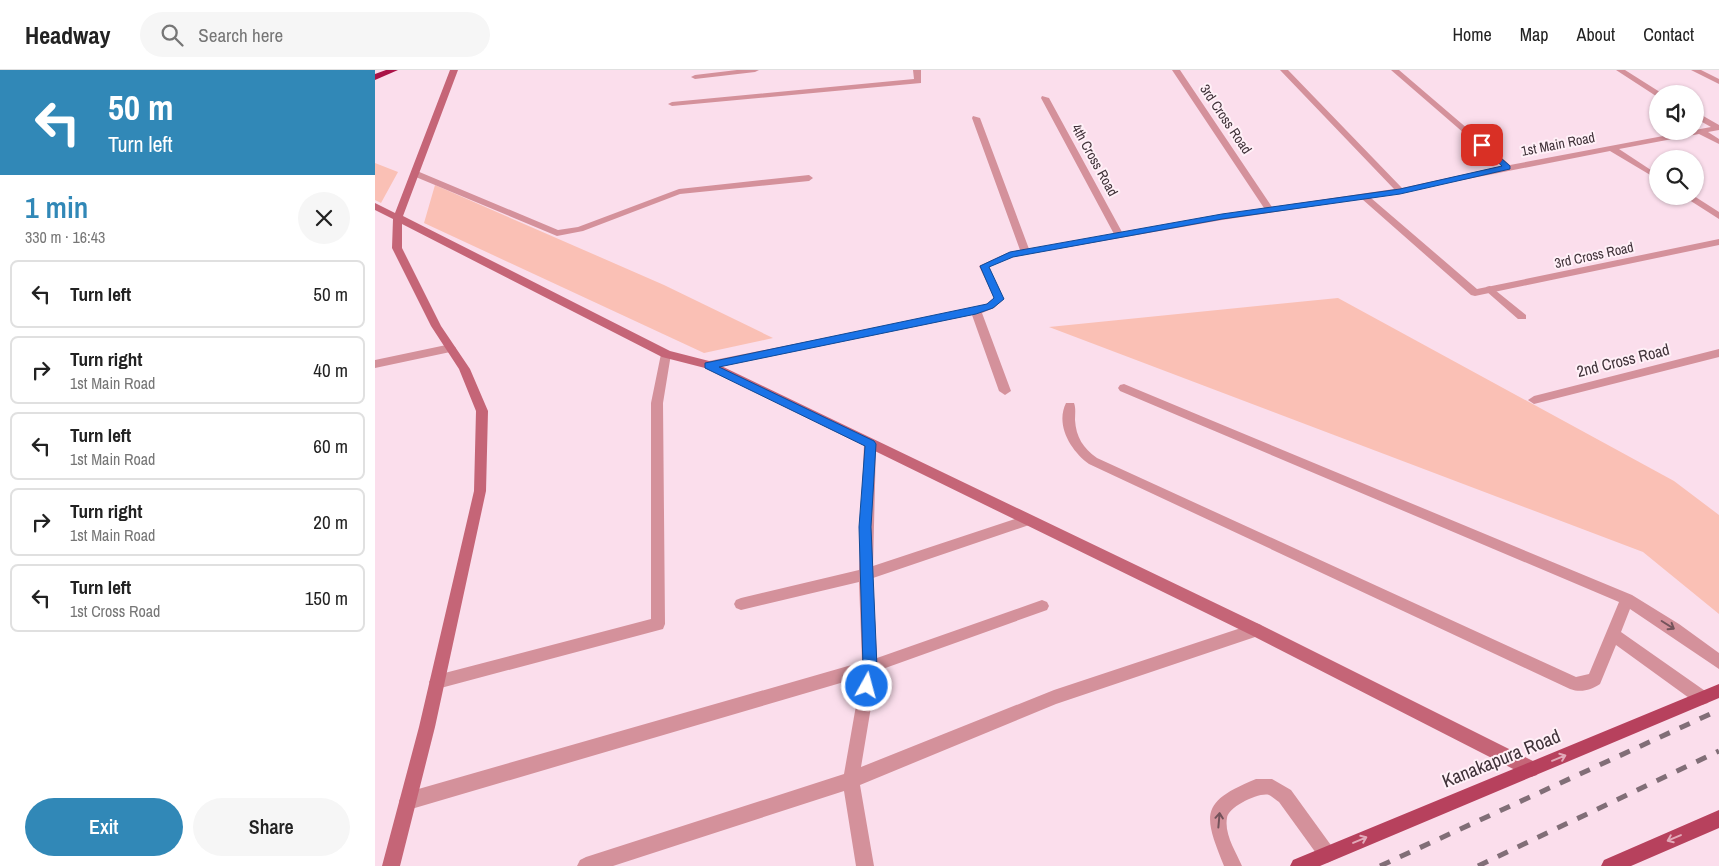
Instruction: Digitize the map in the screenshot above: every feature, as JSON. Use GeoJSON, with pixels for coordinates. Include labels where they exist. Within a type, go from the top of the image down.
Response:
{"type":"FeatureCollection","features":[{"type":"Feature","properties":{"kind":"highway"},"geometry":{"type":"LineString","coordinates":[[375,77],[394,70]]}},
{"type":"Feature","properties":{"kind":"main road","name":"Kanakapura Road"},"geometry":{"type":"LineString","coordinates":[[1299,866],[1719,691]]}},
{"type":"Feature","properties":{"kind":"main road"},"geometry":{"type":"LineString","coordinates":[[1610,866],[1719,819]]}},
{"type":"Feature","properties":{"kind":"street"},"geometry":{"type":"LineString","coordinates":[[391,866],[437,682],[480,491],[482,411],[451,348],[436,326],[397,248],[397,216],[454,70]]}},
{"type":"Feature","properties":{"kind":"street"},"geometry":{"type":"LineString","coordinates":[[695,77],[755,70]]}},
{"type":"Feature","properties":{"kind":"street"},"geometry":{"type":"LineString","coordinates":[[672,104],[918,81],[917,70]]}},
{"type":"Feature","properties":{"kind":"street","name":"3rd Cross Road"},"geometry":{"type":"LineString","coordinates":[[1176,70],[1269,209]]}},
{"type":"Feature","properties":{"kind":"street"},"geometry":{"type":"LineString","coordinates":[[1284,70],[1400,191]]}},
{"type":"Feature","properties":{"kind":"street"},"geometry":{"type":"LineString","coordinates":[[1395,70],[1508,167]]}},
{"type":"Feature","properties":{"kind":"street"},"geometry":{"type":"LineString","coordinates":[[1620,70],[1649,88]]}},
{"type":"Feature","properties":{"kind":"street"},"geometry":{"type":"LineString","coordinates":[[1695,70],[1719,82]]}},
{"type":"Feature","properties":{"kind":"street","name":"4th Cross Road"},"geometry":{"type":"LineString","coordinates":[[1045,98],[1120,236]]}},
{"type":"Feature","properties":{"kind":"street"},"geometry":{"type":"LineString","coordinates":[[976,118],[1025,252]]}},
{"type":"Feature","properties":{"kind":"street"},"geometry":{"type":"LineString","coordinates":[[1704,120],[1718,128]]}},
{"type":"Feature","properties":{"kind":"street","name":"1st Main Road"},"geometry":{"type":"LineString","coordinates":[[1704,131],[1718,128]]}},
{"type":"Feature","properties":{"kind":"street"},"geometry":{"type":"LineString","coordinates":[[1704,134],[1719,142]]}},
{"type":"Feature","properties":{"kind":"street","name":"1st Main Road"},"geometry":{"type":"LineString","coordinates":[[709,366],[976,311],[990,306],[999,299],[984,266],[1010,255],[1269,209],[1400,191],[1508,167],[1652,140]]}},
{"type":"Feature","properties":{"kind":"street"},"geometry":{"type":"LineString","coordinates":[[1610,147],[1649,172]]}},
{"type":"Feature","properties":{"kind":"street"},"geometry":{"type":"LineString","coordinates":[[414,173],[557,233],[580,229],[679,192],[809,178]]}},
{"type":"Feature","properties":{"kind":"street","name":"3rd Cross Road"},"geometry":{"type":"LineString","coordinates":[[1365,197],[1475,292],[1719,242]]}},
{"type":"Feature","properties":{"kind":"street"},"geometry":{"type":"LineString","coordinates":[[1701,205],[1719,216]]}},
{"type":"Feature","properties":{"kind":"street"},"geometry":{"type":"LineString","coordinates":[[375,206],[667,354],[709,366],[1256,630],[1531,769]]}},
{"type":"Feature","properties":{"kind":"street"},"geometry":{"type":"LineString","coordinates":[[1490,290],[1522,317]]}},
{"type":"Feature","properties":{"kind":"street"},"geometry":{"type":"LineString","coordinates":[[976,311],[1005,391]]}},
{"type":"Feature","properties":{"kind":"street"},"geometry":{"type":"LineString","coordinates":[[375,364],[451,348]]}},
{"type":"Feature","properties":{"kind":"street","name":"2nd Cross Road"},"geometry":{"type":"LineString","coordinates":[[1534,400],[1719,353]]}},
{"type":"Feature","properties":{"kind":"street"},"geometry":{"type":"LineString","coordinates":[[437,682],[658,624],[657,403],[667,354]]}},
{"type":"Feature","properties":{"kind":"street"},"geometry":{"type":"LineString","coordinates":[[1124,388],[1627,599],[1674,629],[1719,662]]}},
{"type":"Feature","properties":{"kind":"street"},"geometry":{"type":"LineString","coordinates":[[1070,406],[1068,421],[1072,439],[1082,454],[1093,461],[1575,684],[1588,683],[1595,679],[1627,599]]}},
{"type":"Feature","properties":{"kind":"street"},"geometry":{"type":"LineString","coordinates":[[865,866],[851,780],[870,667],[865,527],[870,444]]}},
{"type":"Feature","properties":{"kind":"street"},"geometry":{"type":"LineString","coordinates":[[741,604],[867,574],[1027,520]]}},
{"type":"Feature","properties":{"kind":"street"},"geometry":{"type":"LineString","coordinates":[[408,801],[870,667],[1042,606]]}},
{"type":"Feature","properties":{"kind":"street"},"geometry":{"type":"LineString","coordinates":[[586,866],[851,780],[1054,697],[1256,630]]}},
{"type":"Feature","properties":{"kind":"street"},"geometry":{"type":"LineString","coordinates":[[1613,635],[1702,698]]}},
{"type":"Feature","properties":{"kind":"street"},"geometry":{"type":"LineString","coordinates":[[1233,866],[1219,832],[1218,816],[1224,804],[1256,787],[1272,787],[1285,796],[1327,854]]}},
{"type":"Feature","properties":{"kind":"shaded area"},"geometry":{"type":"Polygon","coordinates":[[[375,163],[398,172],[381,203],[375,200],[375,163]]]}},
{"type":"Feature","properties":{"kind":"shaded area"},"geometry":{"type":"Polygon","coordinates":[[[435,185],[664,285],[773,338],[704,353],[424,223],[435,185]]]}},
{"type":"Feature","properties":{"kind":"shaded area"},"geometry":{"type":"Polygon","coordinates":[[[1338,298],[1674,481],[1719,515],[1719,614],[1643,552],[1049,327],[1338,298]]]}},
{"type":"Feature","properties":{"kind":"railway"},"geometry":{"type":"LineString","coordinates":[[1380,866],[1719,710]]}},
{"type":"Feature","properties":{"kind":"railway"},"geometry":{"type":"LineString","coordinates":[[1478,866],[1719,751]]}},
{"type":"Feature","properties":{"kind":"route"},"geometry":{"type":"LineString","coordinates":[[867,686],[870,667],[865,527],[870,444],[709,366],[976,311],[990,306],[999,299],[984,266],[1010,255],[1269,209],[1400,191],[1508,167],[1482,145]]}}]}
